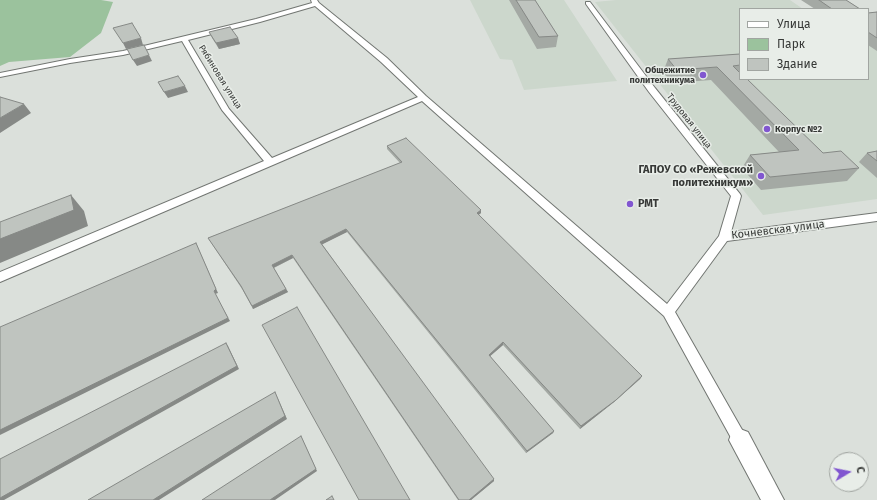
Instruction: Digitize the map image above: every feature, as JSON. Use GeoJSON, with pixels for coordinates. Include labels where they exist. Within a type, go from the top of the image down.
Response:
{"type":"FeatureCollection","features":[{"type":"Feature","properties":{"kind":"street"},"geometry":{"type":"LineString","coordinates":[[0,75],[70,61],[123,53],[184,39],[258,21],[315,2],[384,60],[423,98],[668,312],[773,500]]}},
{"type":"Feature","properties":{"kind":"street","name":"Трудовая улица"},"geometry":{"type":"LineString","coordinates":[[588,3],[652,90],[736,196],[724,237]]}},
{"type":"Feature","properties":{"kind":"street","name":"Рябиновая улица"},"geometry":{"type":"LineString","coordinates":[[184,39],[226,110],[270,162]]}},
{"type":"Feature","properties":{"kind":"street"},"geometry":{"type":"LineString","coordinates":[[0,277],[423,98]]}},
{"type":"Feature","properties":{"kind":"street","name":"Кочневская улица"},"geometry":{"type":"LineString","coordinates":[[668,312],[724,237],[877,217]]}},
{"type":"Feature","properties":{"kind":"shaded area"},"geometry":{"type":"Polygon","coordinates":[[[470,0],[564,0],[617,81],[524,90],[512,60],[500,59],[470,0]]]}},
{"type":"Feature","properties":{"kind":"shaded area"},"geometry":{"type":"Polygon","coordinates":[[[616,0],[790,0],[802,8],[739,8],[739,80],[869,80],[869,17],[877,17],[877,199],[763,215],[595,2],[616,0]]]}},
{"type":"Feature","properties":{"kind":"green space"},"geometry":{"type":"Polygon","coordinates":[[[0,0],[101,0],[113,2],[101,33],[70,57],[9,62],[0,66],[0,0]]]}},
{"type":"Feature","properties":{"kind":"building"},"geometry":{"type":"Polygon","coordinates":[[[516,0],[535,0],[558,36],[539,37],[516,0]]]}},
{"type":"Feature","properties":{"kind":"building"},"geometry":{"type":"Polygon","coordinates":[[[819,0],[846,0],[858,8],[831,8],[819,0]]]}},
{"type":"Feature","properties":{"kind":"building"},"geometry":{"type":"Polygon","coordinates":[[[877,12],[877,38],[869,33],[869,13],[877,12]]]}},
{"type":"Feature","properties":{"kind":"building"},"geometry":{"type":"Polygon","coordinates":[[[132,23],[141,38],[123,43],[113,28],[132,23]]]}},
{"type":"Feature","properties":{"kind":"building"},"geometry":{"type":"Polygon","coordinates":[[[230,27],[238,38],[216,43],[209,32],[230,27]]]}},
{"type":"Feature","properties":{"kind":"building"},"geometry":{"type":"Polygon","coordinates":[[[144,45],[149,55],[133,60],[127,49],[144,45]]]}},
{"type":"Feature","properties":{"kind":"building"},"geometry":{"type":"Polygon","coordinates":[[[739,54],[739,65],[733,66],[739,72],[739,80],[748,80],[823,153],[841,151],[859,168],[770,177],[750,155],[799,150],[717,67],[677,70],[668,59],[739,54]]]}},
{"type":"Feature","properties":{"kind":"building"},"geometry":{"type":"Polygon","coordinates":[[[178,76],[185,86],[164,92],[158,82],[178,76]]]}},
{"type":"Feature","properties":{"kind":"building"},"geometry":{"type":"Polygon","coordinates":[[[0,97],[24,104],[0,118],[0,97]]]}},
{"type":"Feature","properties":{"kind":"building"},"geometry":{"type":"Polygon","coordinates":[[[406,138],[481,210],[477,213],[642,376],[616,400],[581,426],[503,342],[489,355],[554,431],[527,451],[346,229],[320,242],[494,479],[469,500],[459,500],[292,255],[272,265],[286,289],[252,306],[241,286],[208,238],[402,162],[387,146],[406,138]]]}},
{"type":"Feature","properties":{"kind":"building"},"geometry":{"type":"Polygon","coordinates":[[[877,151],[877,161],[867,153],[877,151]]]}},
{"type":"Feature","properties":{"kind":"building"},"geometry":{"type":"Polygon","coordinates":[[[71,195],[74,210],[0,239],[0,222],[71,195]]]}},
{"type":"Feature","properties":{"kind":"building"},"geometry":{"type":"Polygon","coordinates":[[[196,243],[216,289],[214,291],[228,318],[0,430],[0,327],[196,243]]]}},
{"type":"Feature","properties":{"kind":"building"},"geometry":{"type":"Polygon","coordinates":[[[297,307],[410,500],[359,500],[262,325],[297,307]]]}},
{"type":"Feature","properties":{"kind":"building"},"geometry":{"type":"Polygon","coordinates":[[[226,343],[237,366],[0,498],[0,459],[226,343]]]}},
{"type":"Feature","properties":{"kind":"building"},"geometry":{"type":"Polygon","coordinates":[[[275,392],[285,416],[153,500],[88,500],[275,392]]]}},
{"type":"Feature","properties":{"kind":"building"},"geometry":{"type":"Polygon","coordinates":[[[301,436],[316,469],[270,500],[202,500],[301,436]]]}},
{"type":"Feature","properties":{"kind":"building"},"geometry":{"type":"Polygon","coordinates":[[[332,496],[334,500],[326,500],[332,496]]]}},
{"type":"Feature","properties":{"kind":"place","name":"Общежитие политехникума"},"geometry":{"type":"Point","coordinates":[703,75]}},
{"type":"Feature","properties":{"kind":"place","name":"Корпус №2"},"geometry":{"type":"Point","coordinates":[767,129]}},
{"type":"Feature","properties":{"kind":"place","name":"ГАПОУ СО «Режевской политехникум»"},"geometry":{"type":"Point","coordinates":[761,176]}},
{"type":"Feature","properties":{"kind":"place","name":"РМТ"},"geometry":{"type":"Point","coordinates":[630,204]}}]}
